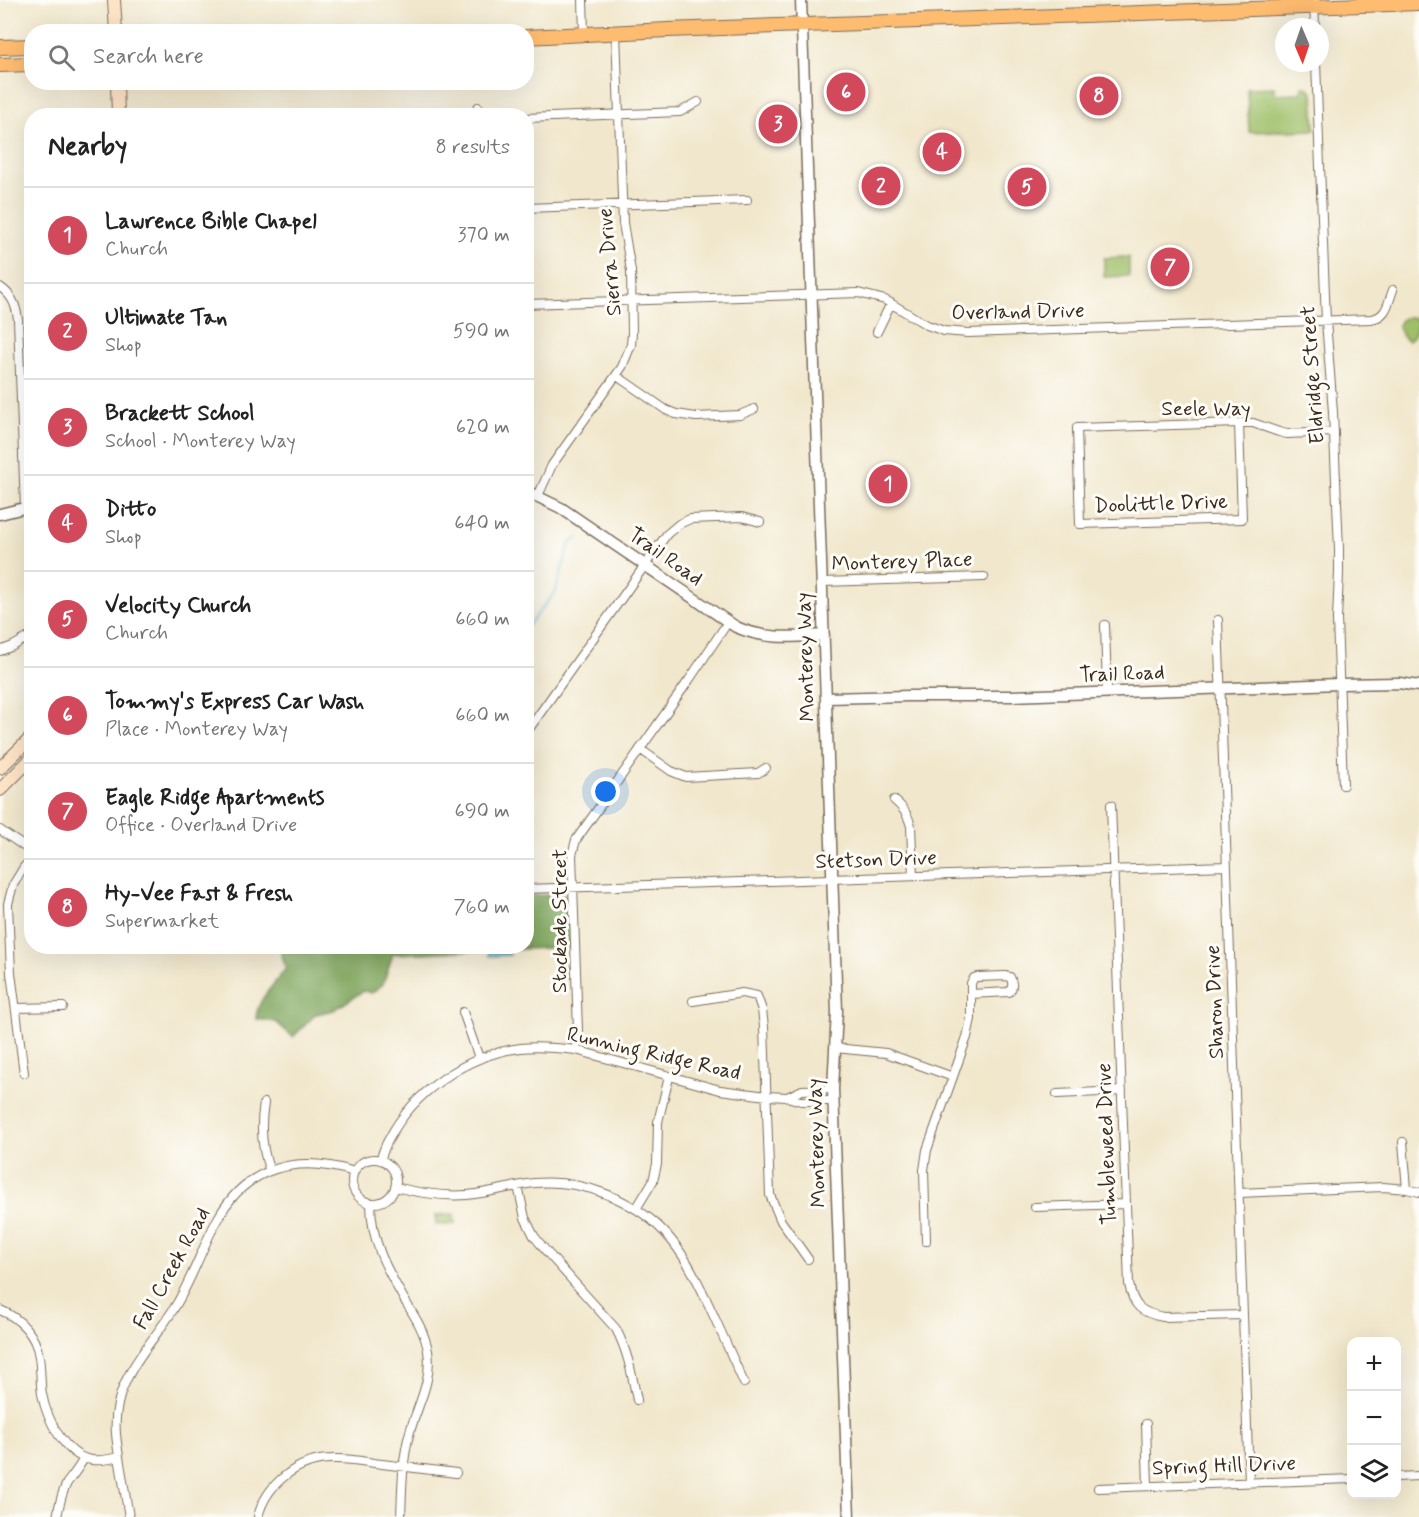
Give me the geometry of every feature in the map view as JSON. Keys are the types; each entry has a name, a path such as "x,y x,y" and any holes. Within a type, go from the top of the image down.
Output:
{"main road":[{"path":"114,0 116,24"},
{"path":"534,37 1314,4 1419,3"},
{"path":"0,47 24,46"},
{"path":"0,65 24,64"},
{"path":"117,90 118,108"},
{"path":"0,768 24,745"},
{"path":"0,790 24,766"}],"street":[{"path":"583,0 584,34"},
{"name":"Monterey Way","path":"801,0 837,1011 833,1101 849,1517"},
{"name":"Sierra Drive","path":"538,496 552,465 617,376 631,345 631,271 623,223 616,33"},
{"name":"Eldridge Street","path":"1316,72 1326,321 1334,432 1339,573 1338,684 1343,785"},
{"path":"534,118 680,112 698,102"},
{"path":"534,208 747,200"},
{"path":"0,287 14,301 18,319 24,432"},
{"name":"Overland Drive","path":"534,304 858,293 891,303 927,325 944,331 968,333 1377,318 1384,312 1393,290"},
{"path":"877,332 891,303"},
{"path":"617,376 666,410 676,414 696,417 729,416 740,415 754,409"},
{"name":"Doolittle Drive","path":"1080,524 1242,519 1239,423"},
{"name":"Seele Way","path":"1080,524 1077,428 1253,423 1287,434 1334,432"},
{"name":"Trail Road","path":"534,494 561,508 728,622 746,631 766,636 824,635"},
{"path":"0,514 24,508"},
{"path":"534,722 672,528 686,520 742,517 760,522"},
{"name":"Monterey Place","path":"822,582 984,577"},
{"name":"Sharon Drive","path":"1218,620 1249,1482"},
{"name":"Stockade Street","path":"576,1050 579,1031 572,855 576,840 728,622"},
{"path":"1105,625 1107,692"},
{"path":"0,651 24,640"},
{"name":"Trail Road","path":"826,698 1012,696 1338,684 1399,683 1419,686"},
{"path":"640,749 671,771 686,777 758,773 766,768"},
{"path":"894,800 905,811 911,826 913,876"},
{"name":"Tumbleweed Drive","path":"1111,805 1131,1295 1146,1313 1164,1317 1243,1315"},
{"path":"0,830 24,846"},
{"name":"Stetson Drive","path":"534,889 1226,866"},
{"path":"24,867 13,885 8,904 11,973 24,1073"},
{"path":"926,1240 924,1170 927,1150 967,1037 971,1019 971,994 971,983 977,976 1005,976 1010,977 1012,981 1012,989 1009,992 971,994"},
{"path":"693,1001 742,993 757,996 762,1010 764,1028 770,1195 781,1221 808,1258"},
{"path":"16,1008 63,1007"},
{"path":"463,1012 479,1058"},
{"name":"Running Ridge Road","path":"380,1160 388,1139 420,1097 453,1071 479,1058 520,1048 576,1050 720,1090 787,1097 801,1101 833,1101"},
{"path":"835,1048 886,1053 953,1077"},
{"path":"636,1209 653,1181 657,1164 658,1122 669,1077"},
{"name":"Running Ridge Road","path":"787,1097 802,1090 833,1089"},
{"path":"1057,1094 1122,1091"},
{"path":"264,1103 261,1131 270,1171"},
{"path":"1403,1142 1407,1189"},
{"path":"368,1160 380,1160 386,1163 395,1174 395,1188 386,1199 371,1203 359,1197 355,1192 352,1185 354,1172 357,1167 368,1160"},
{"name":"Fall Creek Road","path":"129,1517 115,1428 118,1402 129,1374 183,1292 217,1220 235,1196 247,1185 270,1171 289,1165 314,1163 327,1164 354,1172"},
{"path":"395,1188 428,1195 449,1196 544,1183 574,1185 624,1201 663,1230 684,1257 696,1278 744,1383"},
{"path":"518,1186 525,1218 534,1236 616,1329 630,1363 636,1400"},
{"path":"1239,1193 1383,1187 1419,1192"},
{"path":"371,1203 374,1232 382,1260 421,1328 428,1352 426,1387 409,1436 403,1467 401,1517"},
{"path":"1035,1207 1126,1204"},
{"path":"0,1310 18,1320 32,1338 39,1358 40,1384 47,1413 61,1439 76,1454 84,1458 100,1460 119,1457"},
{"path":"1146,1424 1148,1486"},
{"path":"57,1517 64,1489 84,1458"},
{"path":"258,1517 269,1492 278,1482 287,1474 309,1462 342,1459 456,1473"},
{"path":"1401,1477 1419,1476"},
{"name":"Spring Hill Drive","path":"1098,1488 1347,1479"}],"green space":[{"path":"1302,86 1308,87 1313,93 1315,130 1249,132 1247,88 1274,87 1275,94 1301,93"},
{"path":"1129,257 1129,276 1104,277 1104,258"},
{"path":"1407,317 1416,318 1417,321 1409,341 1402,335 1398,325"},
{"path":"569,894 572,947 534,948 534,896"},
{"path":"281,954 393,954 383,984 372,993 363,991 334,1010 316,1014 293,1037 276,1022 256,1019 263,998 286,968"},
{"path":"454,1214 455,1224 436,1225 436,1215"}],"water":[{"path":"489,954 510,955 489,956"}],"waterway":[{"path":"534,618 555,593 570,543 579,538"}],"place":[{"name":"Tommy's Express Car Wash","path":"846,92"},
{"name":"Hy-Vee Fast & Fresh","path":"1099,96"},
{"name":"Brackett School","path":"778,124"},
{"name":"Ditto","path":"942,152"},
{"name":"Ultimate Tan","path":"881,186"},
{"name":"Velocity Church","path":"1027,187"},
{"name":"Eagle Ridge Apartments","path":"1170,267"},
{"name":"Lawrence Bible Chapel","path":"888,484"}]}
